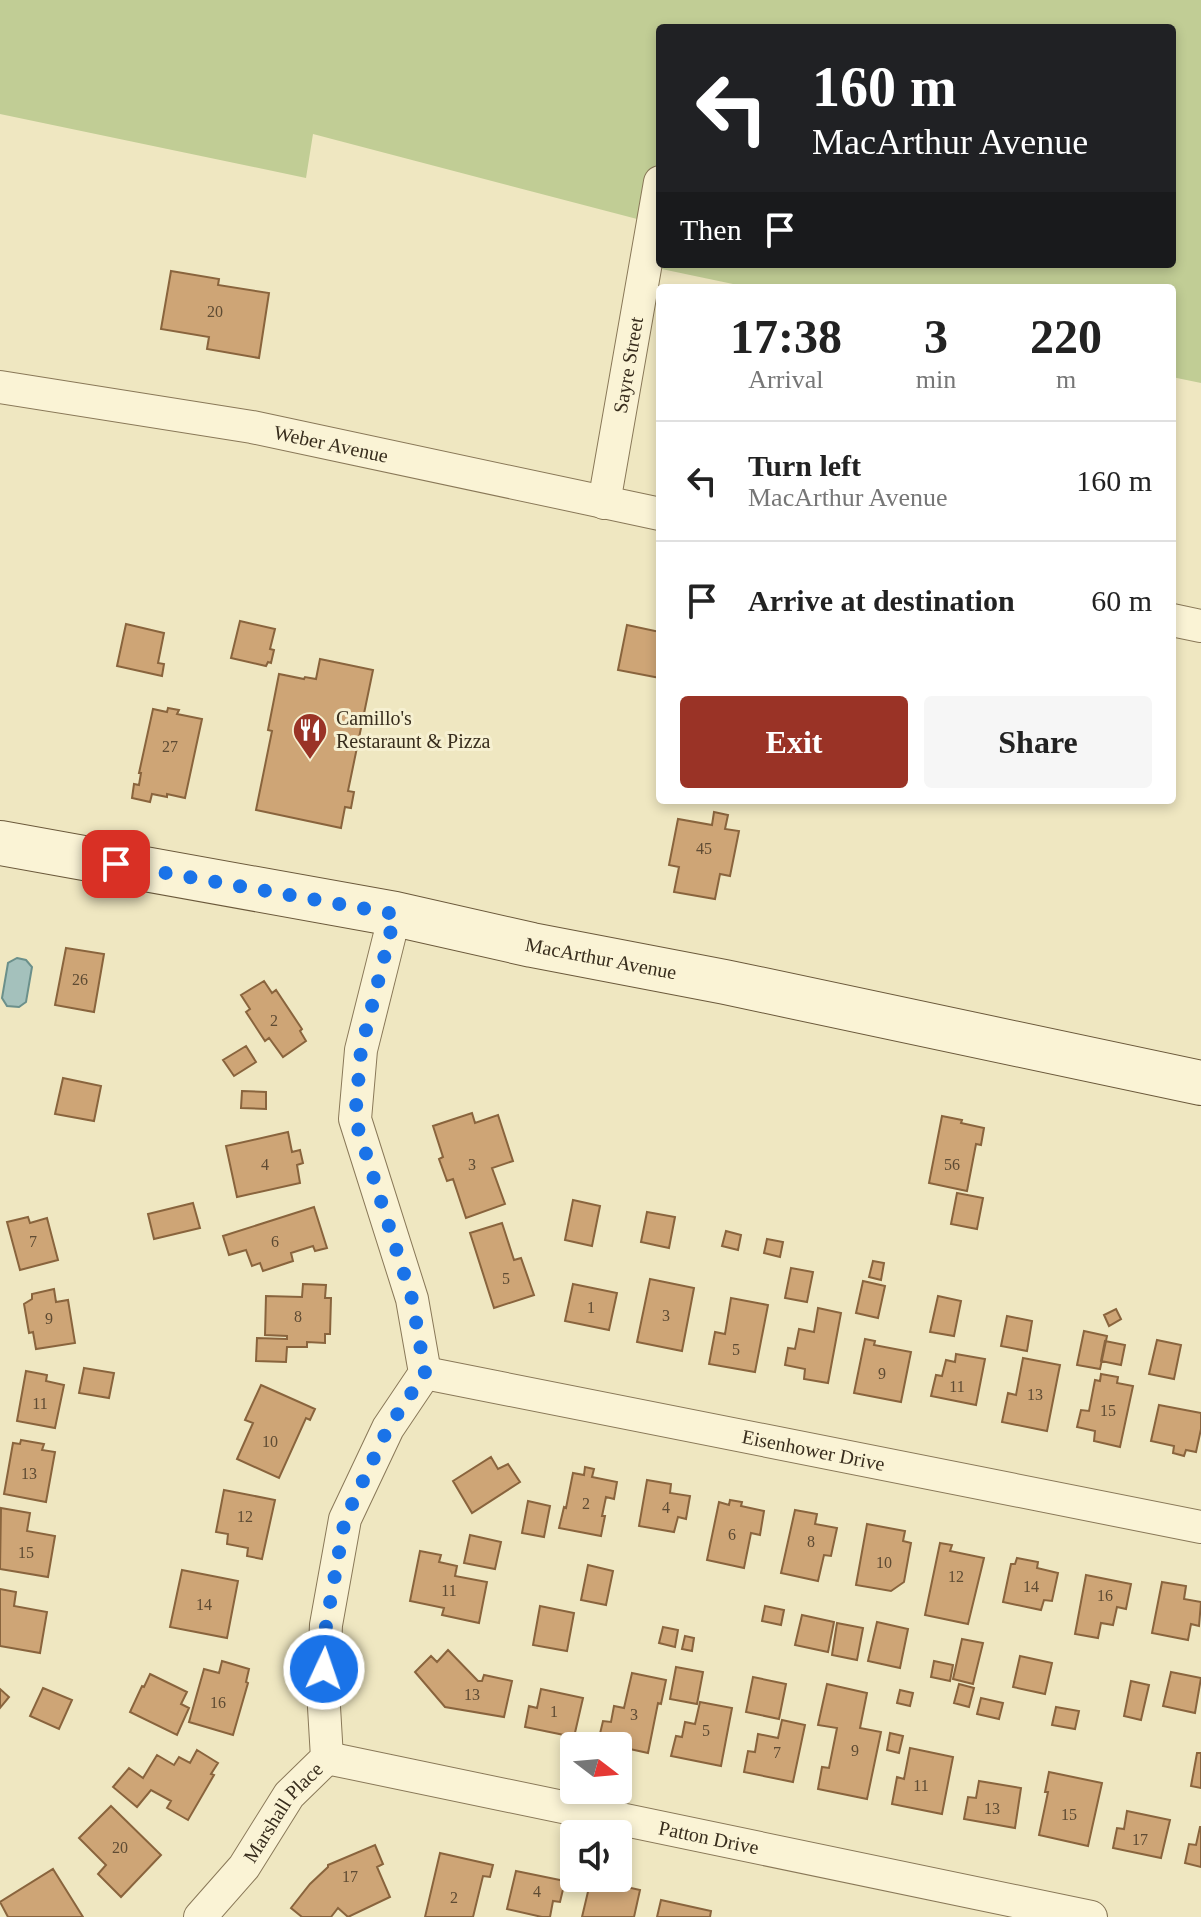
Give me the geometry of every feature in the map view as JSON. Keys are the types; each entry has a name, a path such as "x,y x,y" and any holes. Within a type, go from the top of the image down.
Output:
{"street":[{"name":"Sayre Street","path":"604,503 656,205"},
{"name":"Weber Avenue","path":"0,387 252,427 656,513"},
{"path":"1176,621 1201,626"},
{"name":"MacArthur Avenue","path":"0,843 395,914 1201,1083"},
{"path":"395,914 361,1050 355,1119 412,1299 425,1373"},
{"name":"Eisenhower Drive","path":"425,1373 1201,1527"},
{"name":"Marshall Place","path":"200,1917 244,1867 289,1795 327,1758 323,1690 326,1625 345,1519 388,1428 425,1373"},
{"name":"Patton Drive","path":"327,1758 1091,1917"}],"green space":[{"path":"0,0 1201,0 1201,383 1176,378 1176,284 733,284 657,268 1176,268 1176,24 656,24 656,224 313,134 306,178 0,114"}],"water":[{"path":"17,958 26,960 32,967 26,1002 19,1007 7,1006 2,998 8,963"}],"building":[{"path":"171,271 219,279 218,285 269,293 259,358 207,349 209,337 161,329"},
{"path":"240,621 275,629 270,649 274,650 271,663 268,662 266,666 231,658"},
{"path":"126,624 164,633 158,663 164,664 162,676 117,666"},
{"path":"627,625 656,631 656,677 618,670"},
{"name":"Camillo's Restaraunt & Pizza","path":"320,659 373,670 348,791 354,792 351,808 345,807 341,828 256,810 272,731 268,730 279,674 316,679"},
{"path":"168,708 179,710 177,714 202,719 185,798 152,794 150,802 132,798 134,784 139,785 153,709 167,712"},
{"path":"714,812 728,815 725,829 739,831 730,876 720,874 715,899 674,892 679,867 669,865 678,819 712,825"},
{"path":"66,948 104,954 94,1012 55,1005"},
{"path":"264,981 272,993 276,990 302,1029 300,1031 306,1041 283,1057 269,1038 265,1041 246,1012 250,1009 241,995"},
{"path":"246,1046 256,1062 234,1076 223,1060"},
{"path":"63,1078 101,1086 94,1121 55,1114"},
{"path":"242,1091 266,1092 266,1109 241,1108"},
{"path":"472,1113 475,1123 498,1115 513,1161 492,1168 505,1204 466,1218 453,1179 447,1181 439,1159 443,1157 433,1126"},
{"path":"942,1116 984,1128 981,1145 976,1144 967,1191 929,1183"},
{"path":"288,1132 292,1152 300,1150 303,1163 297,1165 300,1183 237,1197 226,1146"},
{"path":"957,1193 983,1198 977,1229 951,1224"},
{"path":"573,1200 600,1206 592,1246 565,1240"},
{"path":"193,1203 200,1228 154,1239 148,1214"},
{"path":"314,1207 327,1248 315,1251 313,1246 291,1253 293,1261 263,1271 260,1263 252,1266 246,1250 229,1255 223,1236"},
{"path":"647,1212 675,1217 669,1248 641,1242"},
{"path":"28,1217 30,1223 47,1218 58,1260 20,1270 7,1222"},
{"path":"502,1223 514,1260 521,1258 534,1295 494,1308 470,1233"},
{"path":"726,1231 741,1235 738,1250 722,1246"},
{"path":"767,1239 783,1242 780,1257 764,1253"},
{"path":"873,1261 884,1263 881,1280 869,1277"},
{"path":"791,1268 813,1272 807,1302 785,1298"},
{"path":"650,1279 694,1288 682,1351 637,1342"},
{"path":"863,1281 885,1286 878,1318 856,1313"},
{"path":"303,1284 326,1285 325,1298 331,1298 330,1334 325,1334 325,1343 307,1342 307,1347 287,1347 286,1362 256,1361 257,1338 287,1339 287,1336 265,1335 266,1296 302,1297"},
{"path":"573,1284 617,1293 609,1330 565,1321"},
{"path":"54,1289 56,1302 68,1300 75,1343 36,1349 33,1332 29,1333 24,1304 32,1299 32,1294"},
{"path":"938,1296 961,1301 954,1336 930,1332"},
{"path":"731,1298 768,1305 755,1372 709,1364 715,1332 725,1334"},
{"path":"818,1308 841,1313 828,1383 804,1379 805,1369 785,1365 788,1348 795,1349 799,1329 814,1332"},
{"path":"1116,1309 1121,1319 1109,1326 1104,1315"},
{"path":"1007,1316 1032,1321 1027,1351 1001,1346"},
{"path":"1084,1331 1107,1336 1100,1369 1077,1365"},
{"path":"865,1339 875,1341 874,1345 911,1352 901,1402 854,1393"},
{"path":"1157,1340 1181,1345 1174,1379 1149,1374"},
{"path":"1105,1341 1125,1345 1121,1365 1101,1361"},
{"path":"956,1354 985,1359 976,1405 931,1396 936,1375 942,1376 946,1360 955,1362"},
{"path":"1023,1358 1060,1365 1047,1431 1002,1422 1008,1393 1016,1395"},
{"path":"84,1368 114,1373 109,1398 79,1393"},
{"path":"26,1371 47,1375 46,1381 64,1385 55,1428 17,1421"},
{"path":"1101,1374 1118,1377 1117,1383 1133,1386 1120,1447 1094,1441 1095,1431 1077,1427 1081,1410 1089,1411 1095,1380 1100,1381"},
{"path":"261,1385 315,1409 310,1420 306,1418 279,1478 237,1459 253,1423 245,1420"},
{"path":"1159,1405 1201,1413 1196,1452 1186,1450 1184,1456 1173,1453 1174,1446 1151,1441"},
{"path":"21,1440 44,1444 42,1450 55,1452 46,1502 4,1494 13,1443 20,1444"},
{"path":"491,1457 498,1469 508,1464 520,1482 472,1513 453,1481"},
{"path":"585,1467 594,1469 592,1477 617,1482 614,1499 606,1497 601,1536 559,1528 573,1473 584,1475"},
{"path":"647,1480 671,1484 670,1493 690,1496 686,1519 678,1517 674,1532 639,1526"},
{"path":"224,1490 275,1500 262,1559 247,1556 248,1548 227,1544 228,1534 216,1532"},
{"path":"730,1500 764,1511 760,1535 751,1533 744,1568 707,1560 719,1502 729,1505"},
{"path":"528,1501 550,1506 544,1537 522,1533"},
{"path":"1,1508 30,1513 27,1531 55,1536 48,1577 0,1569"},
{"path":"795,1510 817,1514 815,1524 837,1528 831,1556 824,1555 818,1581 781,1573"},
{"path":"867,1524 905,1531 903,1541 911,1543 904,1582 891,1591 856,1585"},
{"path":"470,1535 501,1542 495,1569 464,1563"},
{"path":"940,1543 952,1545 950,1551 984,1558 968,1624 925,1615"},
{"path":"420,1551 441,1555 439,1562 457,1566 455,1576 487,1582 479,1623 442,1615 444,1608 410,1601"},
{"path":"1017,1558 1038,1562 1037,1568 1058,1573 1052,1601 1044,1600 1041,1610 1003,1602 1011,1564 1015,1564"},
{"path":"588,1565 613,1571 606,1605 581,1600"},
{"path":"182,1570 238,1581 227,1638 170,1627"},
{"path":"1086,1575 1131,1584 1126,1609 1117,1607 1113,1625 1101,1623 1098,1638 1075,1634"},
{"path":"1162,1582 1186,1586 1184,1599 1201,1602 1199,1626 1191,1624 1188,1640 1152,1633"},
{"path":"0,1589 16,1592 14,1606 47,1612 40,1653 0,1646"},
{"path":"540,1606 574,1613 567,1651 533,1645"},
{"path":"765,1606 784,1610 781,1625 762,1621"},
{"path":"802,1615 834,1622 828,1652 795,1645"},
{"path":"877,1622 908,1629 900,1668 868,1661"},
{"path":"837,1623 863,1628 857,1660 832,1655"},
{"path":"663,1627 678,1630 675,1647 659,1643"},
{"path":"685,1636 694,1638 692,1651 682,1649"},
{"path":"962,1639 983,1643 973,1684 953,1679"},
{"path":"448,1650 478,1681 482,1681 484,1675 512,1681 504,1717 445,1707 415,1672 431,1656 437,1662"},
{"path":"1020,1656 1052,1663 1045,1694 1013,1687"},
{"path":"222,1661 249,1669 233,1735 189,1722 204,1669 219,1673"},
{"path":"934,1661 953,1665 950,1681 931,1677"},
{"path":"676,1667 703,1672 697,1704 670,1699"},
{"path":"1171,1672 1201,1678 1195,1713 1163,1706"},
{"path":"632,1673 666,1680 648,1753 632,1749 632,1732 600,1732 603,1721 611,1722 614,1706 624,1708"},
{"path":"150,1674 187,1692 181,1704 189,1708 177,1735 130,1712"},
{"path":"753,1677 786,1684 779,1719 746,1712"},
{"path":"1131,1681 1149,1685 1141,1720 1124,1716"},
{"path":"827,1684 867,1693 860,1728 881,1732 867,1799 818,1789 822,1767 829,1768 837,1728 818,1725"},
{"path":"959,1684 974,1688 969,1707 954,1703"},
{"path":"43,1688 72,1700 59,1729 30,1716"},
{"path":"0,1689 9,1697 0,1708"},
{"path":"541,1689 583,1698 575,1732 560,1734 525,1727 529,1706 537,1708"},
{"path":"900,1690 913,1693 910,1706 897,1703"},
{"path":"981,1698 1003,1703 999,1719 977,1714"},
{"path":"700,1702 732,1708 721,1766 671,1756 676,1736 682,1737 685,1722 695,1724"},
{"path":"1056,1707 1079,1711 1075,1729 1052,1725"},
{"path":"782,1720 805,1725 793,1782 744,1772 748,1751 755,1752 758,1734 778,1738"},
{"path":"890,1733 903,1736 899,1753 887,1750"},
{"path":"910,1748 953,1757 942,1814 892,1804 897,1777 904,1779"},
{"path":"197,1750 218,1763 188,1820 167,1808 171,1801 151,1790 137,1807 113,1787 129,1768 143,1778 157,1755 174,1765 179,1757 190,1763"},
{"path":"1197,1753 1201,1753 1201,1788 1191,1786"},
{"path":"1049,1772 1102,1783 1088,1846 1039,1835"},
{"path":"979,1781 1021,1788 1015,1828 964,1819 968,1797 976,1798"},
{"path":"111,1806 161,1855 121,1897 98,1874 106,1865 79,1838"},
{"path":"1127,1811 1170,1820 1161,1858 1113,1848 1117,1828 1124,1829"},
{"path":"1200,1827 1201,1867 1185,1863 1189,1844 1196,1845"},
{"path":"375,1845 383,1864 377,1867 390,1897 348,1917 338,1908 331,1917 302,1917 291,1908 328,1865"},
{"path":"440,1853 493,1865 490,1877 483,1876 473,1917 425,1917"},
{"path":"53,1869 83,1917 8,1917 0,1902"},
{"path":"516,1871 560,1880 560,1902 553,1901 550,1917 507,1909"},
{"path":"640,1890 634,1917 582,1917 588,1892"},
{"path":"661,1900 711,1911 710,1917 657,1917"}],"place":[{"name":"Camillo's Restaraunt & Pizza","path":"310,761"}],"route":[{"path":"116,864 395,914 361,1050 355,1119 412,1299 425,1373 388,1428 345,1519 326,1625 324,1669"}]}
